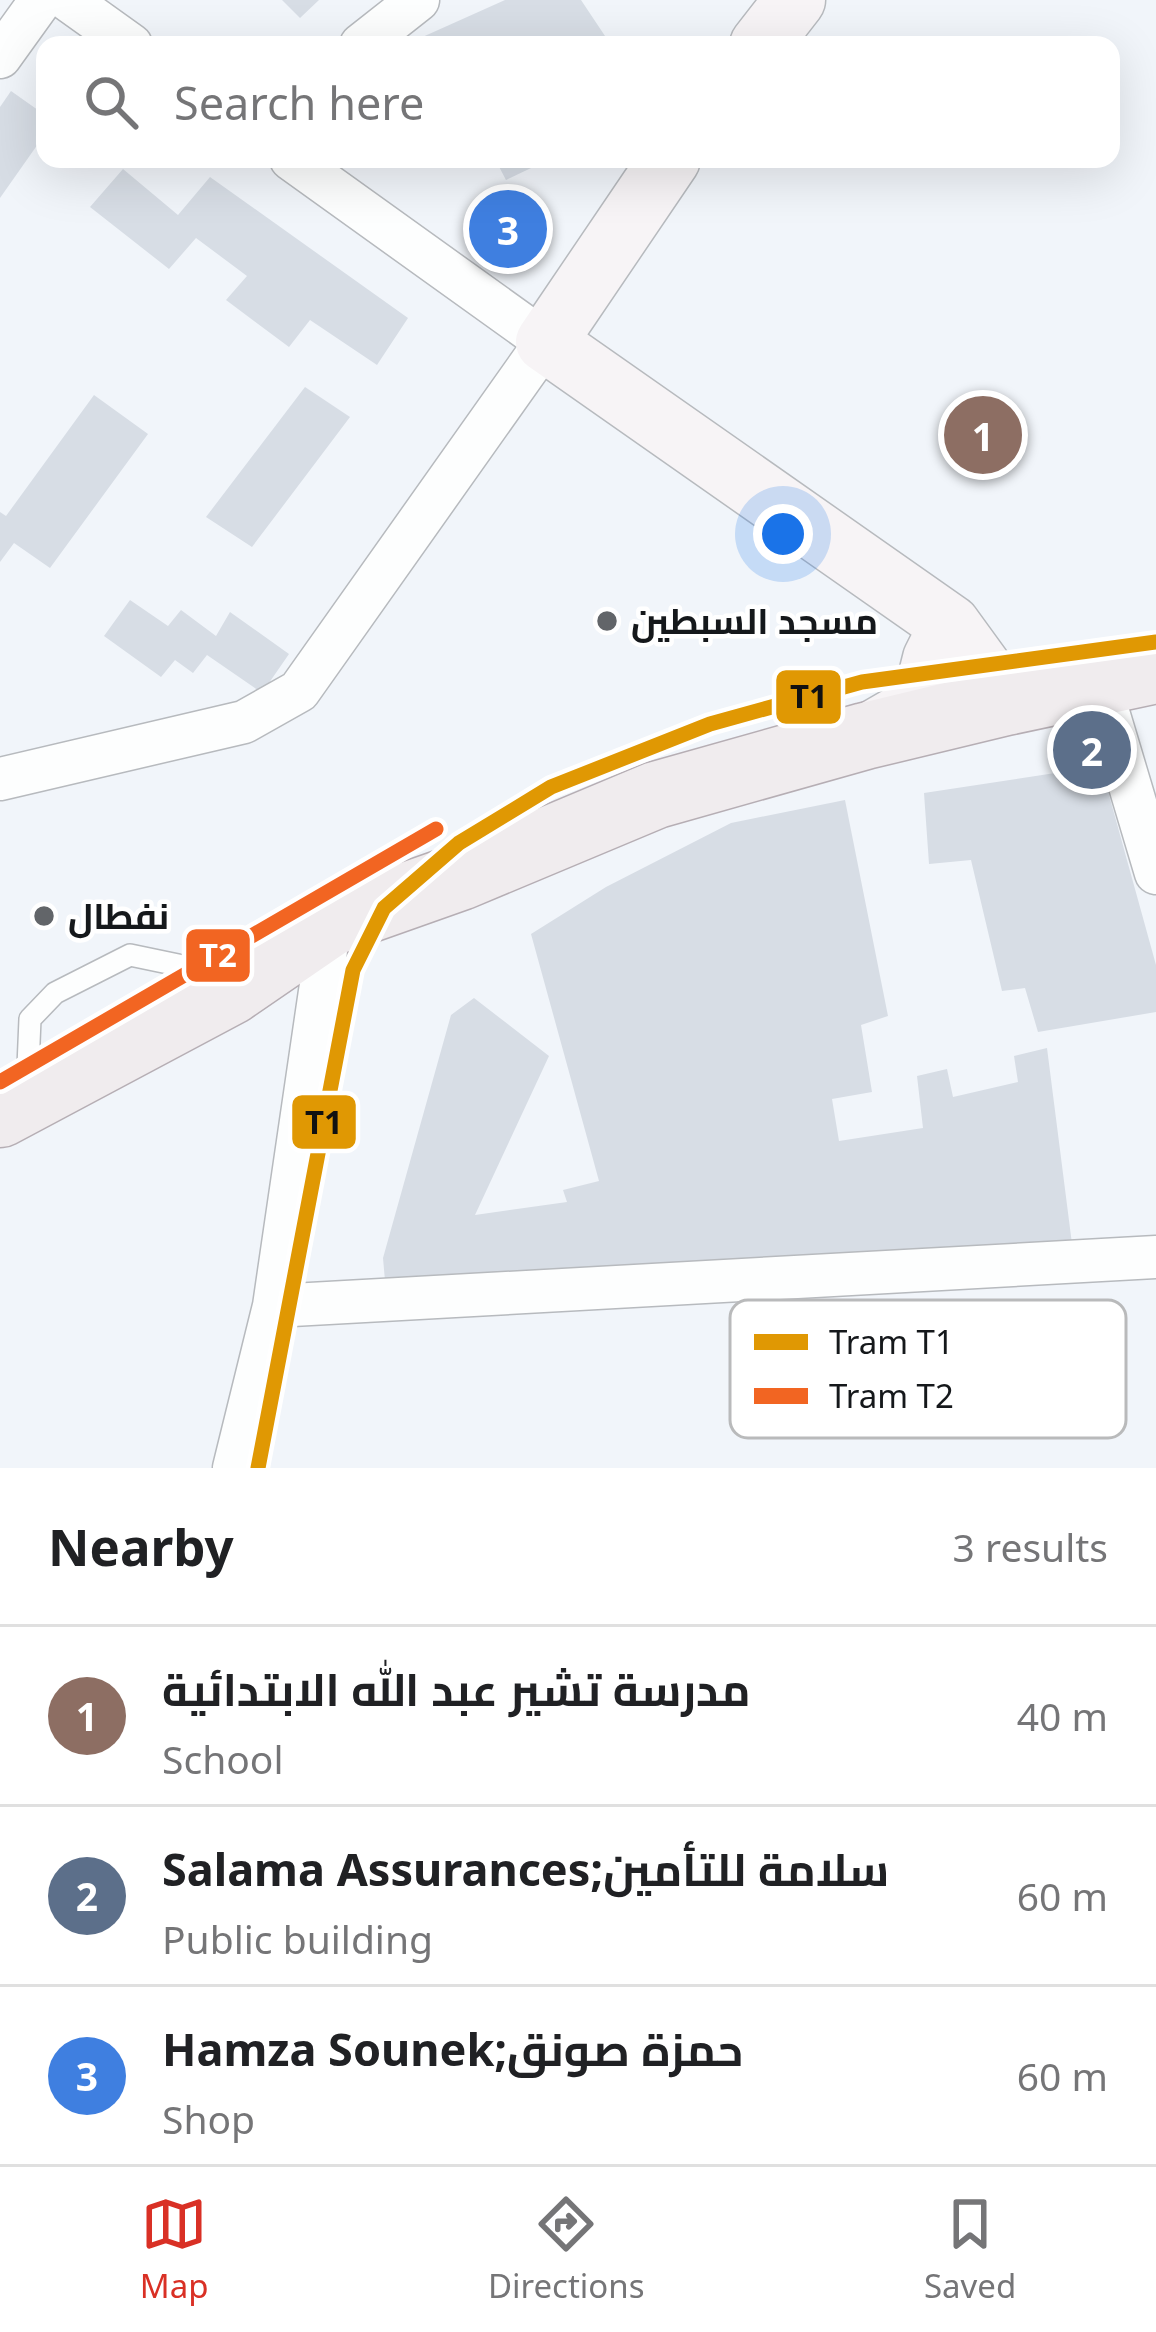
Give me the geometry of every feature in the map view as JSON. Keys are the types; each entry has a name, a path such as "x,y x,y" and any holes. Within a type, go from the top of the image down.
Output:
{"main road":[{"path":"14,1107 231,992 331,923 460,877 656,795 865,736 1127,676"}],"street":[{"path":"372,36 418,0"},
{"path":"767,36 795,0"},
{"path":"0,57 66,1 118,36"},
{"path":"304,168 950,625 1006,702"},
{"path":"0,779 244,722 298,691 664,168"},
{"path":"865,736 922,703 934,658 950,625"},
{"path":"1127,676 1156,873"},
{"path":"234,1468 274,1306 331,923"},
{"path":"274,1306 1156,1257"}],"building":[{"path":"282,0 319,0 300,18"},
{"path":"505,0 581,0 605,36 425,36"},
{"path":"11,91 36,109 36,147 0,198 0,107"},
{"path":"500,168 531,168 506,180"},
{"path":"123,169 178,215 210,177 408,318 377,365 310,320 289,347 226,300 247,276 196,238 169,269 90,207"},
{"path":"499,197 521,213 506,235 483,218"},
{"path":"305,387 350,417 252,547 206,517"},
{"path":"94,395 148,434 50,568 14,543 0,562 0,512 6,516"},
{"path":"130,600 168,626 181,610 216,636 230,612 289,654 262,693 207,655 193,673 175,660 161,677 104,636"},
{"path":"1101,766 1156,965 1156,1012 1038,1032 1025,988 1002,991 971,860 929,864 924,793"},
{"path":"845,800 888,1016 861,1025 872,1092 832,1099 839,1141 923,1128 917,1076 947,1069 953,1097 1018,1082 1014,1056 1047,1048 1072,1244 386,1292 383,1258 451,1015 474,998 549,1056 475,1215 567,1202 563,1190 599,1181 531,934 606,887 731,823"}],"tram line":[{"name":"T1","path":"258,1468 353,970 384,908 459,843 551,787 710,724 862,682 1156,642"},
{"name":"T2","path":"0,1082 436,829"}],"place":[{"name":"Hamza Sounek;حمزة صونق","path":"508,229"},
{"name":"مدرسة تشير عبد الله الابتدائية","path":"983,435"},
{"name":"مسجد السبطين","path":"607,621"},
{"name":"Salama Assurances;سلامة للتأمين","path":"1092,750"},
{"name":"نفطال","path":"44,916"}]}
